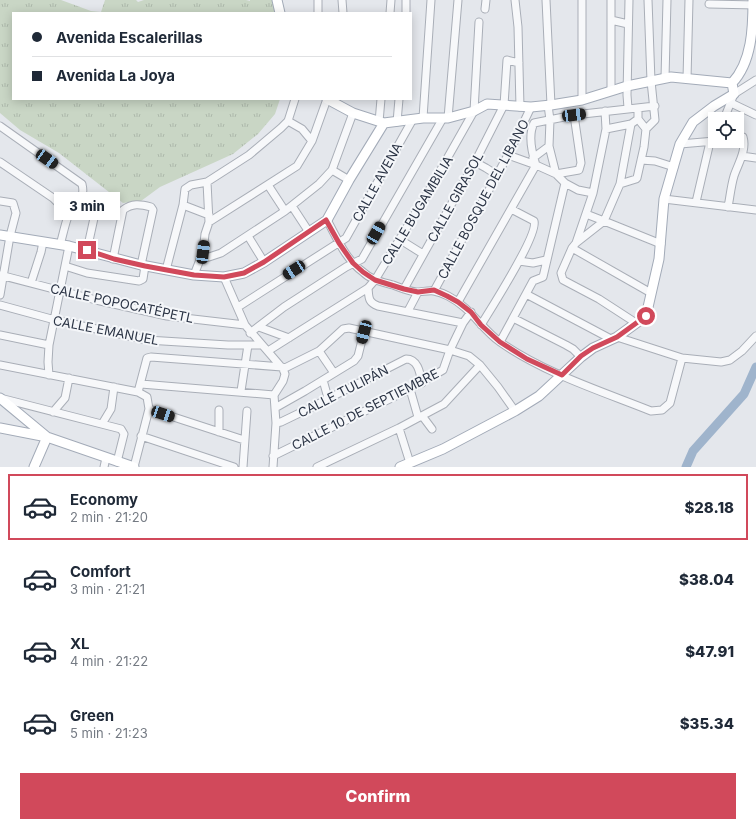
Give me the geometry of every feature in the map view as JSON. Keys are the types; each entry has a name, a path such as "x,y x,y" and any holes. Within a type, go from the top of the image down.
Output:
{"main road":[{"path":"277,0 280,12"},
{"path":"400,467 443,449 515,411 539,396 581,356 593,348 614,338 646,316 659,259 664,199 680,144 693,122 714,106 733,99 732,83 744,65 750,44 754,3"},
{"path":"332,100 353,113 382,122 397,122 423,118 445,118 474,111 487,104 531,107 582,100 611,90 664,78 732,83"},
{"path":"0,235 87,250 114,259 143,266 194,275 224,277 244,273 264,262 326,220 382,122"},
{"path":"0,398 47,437"},
{"path":"0,428 47,437 105,463 117,462 134,467"},
{"path":"34,467 47,437"}],"street":[{"path":"318,0 318,12"},
{"path":"342,0 343,12"},
{"path":"390,12 391,0"},
{"path":"406,0 406,12"},
{"path":"423,118 431,0"},
{"path":"250,333 284,307 353,263 362,259 445,118 458,0"},
{"path":"485,8 486,0"},
{"path":"515,0 518,27 520,107"},
{"path":"546,0 550,105 549,146 556,174"},
{"path":"582,0 582,100"},
{"path":"611,0 611,90"},
{"path":"628,108 627,86 629,0"},
{"path":"620,184 636,179 644,147 646,129 655,120 655,106 651,81 648,0"},
{"path":"664,78 667,0"},
{"path":"687,79 689,0"},
{"path":"709,4 754,3"},
{"path":"611,20 628,24"},
{"path":"474,111 479,22"},
{"path":"504,105 507,60 519,63"},
{"path":"727,112 733,99 756,80"},
{"path":"733,99 756,115"},
{"path":"166,270 186,189 191,185 207,182 249,155 288,121 295,100"},
{"path":"209,218 268,185 297,166 312,142 332,100"},
{"path":"381,100 382,122"},
{"path":"397,122 399,100"},
{"name":"CALLE GIRASOL","path":"404,289 475,162 504,105"},
{"path":"536,166 533,158 530,130 534,123 574,115 655,106"},
{"name":"CALLE BOSQUE DEL LIBANO","path":"434,290 508,156 531,107"},
{"path":"638,108 638,119 646,129"},
{"name":"CALLE BUGAMBILIA","path":"268,351 368,288 375,280 474,111"},
{"path":"605,111 606,129 593,193 574,246 561,273 563,280 598,299 636,323"},
{"path":"201,258 221,253 285,211 319,184 332,170 353,113"},
{"path":"556,174 579,170 581,163 574,115"},
{"name":"CALLE AVENA","path":"339,243 346,238 413,119"},
{"path":"606,129 631,124 638,119"},
{"path":"288,121 302,129 312,142"},
{"path":"574,246 604,221 620,184 631,124"},
{"path":"0,126 82,184 84,191 78,204 69,214 64,246 65,266 50,345 48,362 49,375"},
{"path":"680,144 708,141"},
{"path":"533,158 549,146"},
{"path":"696,202 710,148"},
{"path":"728,207 734,177 742,156 743,148"},
{"path":"508,156 556,174 565,183 578,190 593,193"},
{"path":"742,156 756,158"},
{"path":"641,160 655,160 674,167"},
{"path":"0,162 53,198 69,214"},
{"path":"475,162 497,175"},
{"path":"458,302 536,166"},
{"path":"332,170 349,180"},
{"path":"194,275 201,258 209,218 207,182"},
{"path":"500,342 533,281 542,277 565,183"},
{"path":"268,185 285,211"},
{"path":"664,199 756,210"},
{"path":"0,201 13,203 16,214 2,276 0,295"},
{"path":"78,204 94,205 96,209 87,250"},
{"path":"65,266 88,273 139,281 143,279 143,266 153,210 151,207 137,204 128,206 123,210 114,259"},
{"path":"183,205 209,218"},
{"path":"292,206 309,232"},
{"path":"481,325 519,261 535,225 534,221 511,209"},
{"path":"586,214 661,244"},
{"path":"326,220 339,243 353,263 375,280 418,292 434,290 447,296 471,312 481,325 500,342 527,359 562,375 652,411 662,410 670,404 682,358"},
{"path":"248,236 264,262"},
{"path":"399,239 423,254"},
{"path":"31,283 43,242"},
{"path":"238,307 339,243"},
{"path":"574,246 598,263 651,294"},
{"path":"519,261 533,263 546,260"},
{"name":"CALLE POPOCATÉPETL","path":"2,276 167,316 245,325"},
{"path":"224,277 250,333 283,368 285,374 274,394 276,423 273,467"},
{"path":"368,288 369,300 378,306 463,323"},
{"path":"408,311 418,292"},
{"path":"526,294 614,338 682,358 721,362 730,360 742,351 756,336"},
{"name":"CALLE EMANUEL","path":"0,305 55,320 147,340 262,345"},
{"name":"CALLE 10 DE SEPTIEMBRE","path":"273,456 410,389 443,370 450,350 463,323 471,312"},
{"path":"513,318 574,349 581,356"},
{"path":"259,327 288,338"},
{"path":"138,392 147,358 151,357 283,368 319,351 343,329 349,328 450,350 470,356 480,365 498,387 515,411"},
{"path":"275,408 354,361 358,356 364,332"},
{"path":"0,335 50,345"},
{"path":"241,392 248,345"},
{"path":"319,351 334,373"},
{"name":"CALLE TULIPÁN","path":"276,423 293,417 406,359 411,359 414,361 420,372 422,382"},
{"path":"0,365 138,392 147,397 149,409 134,467"},
{"path":"317,467 399,428 444,404 480,365"},
{"path":"53,412 65,398 69,378"},
{"path":"323,380 328,398"},
{"path":"141,384 274,394"},
{"path":"102,424 111,409 114,387"},
{"path":"410,389 418,417"},
{"path":"0,398 121,429 124,434 117,462"},
{"path":"149,409 244,440"},
{"path":"219,410 219,432"},
{"path":"243,467 247,411"},
{"path":"418,417 423,417 432,428"},
{"path":"399,428 410,463"},
{"path":"141,436 234,467"}],"green space":[{"path":"0,0 61,0 91,11 101,12 12,12 12,100 280,100 275,114 258,134 233,154 160,187 141,201 123,203 59,153 20,130 0,113"},
{"path":"105,0 136,0 138,2 144,0 275,0 277,12 101,12"}],"waterway":[{"path":"686,467 693,451 744,394 756,367"}],"route":[{"path":"87,250 114,259 145,266 194,275 224,277 244,273 264,262 326,220 339,243 353,263 375,280 418,292 434,290 447,296 471,312 481,325 500,342 527,359 562,375 581,356 593,348 617,337 646,316"}]}
